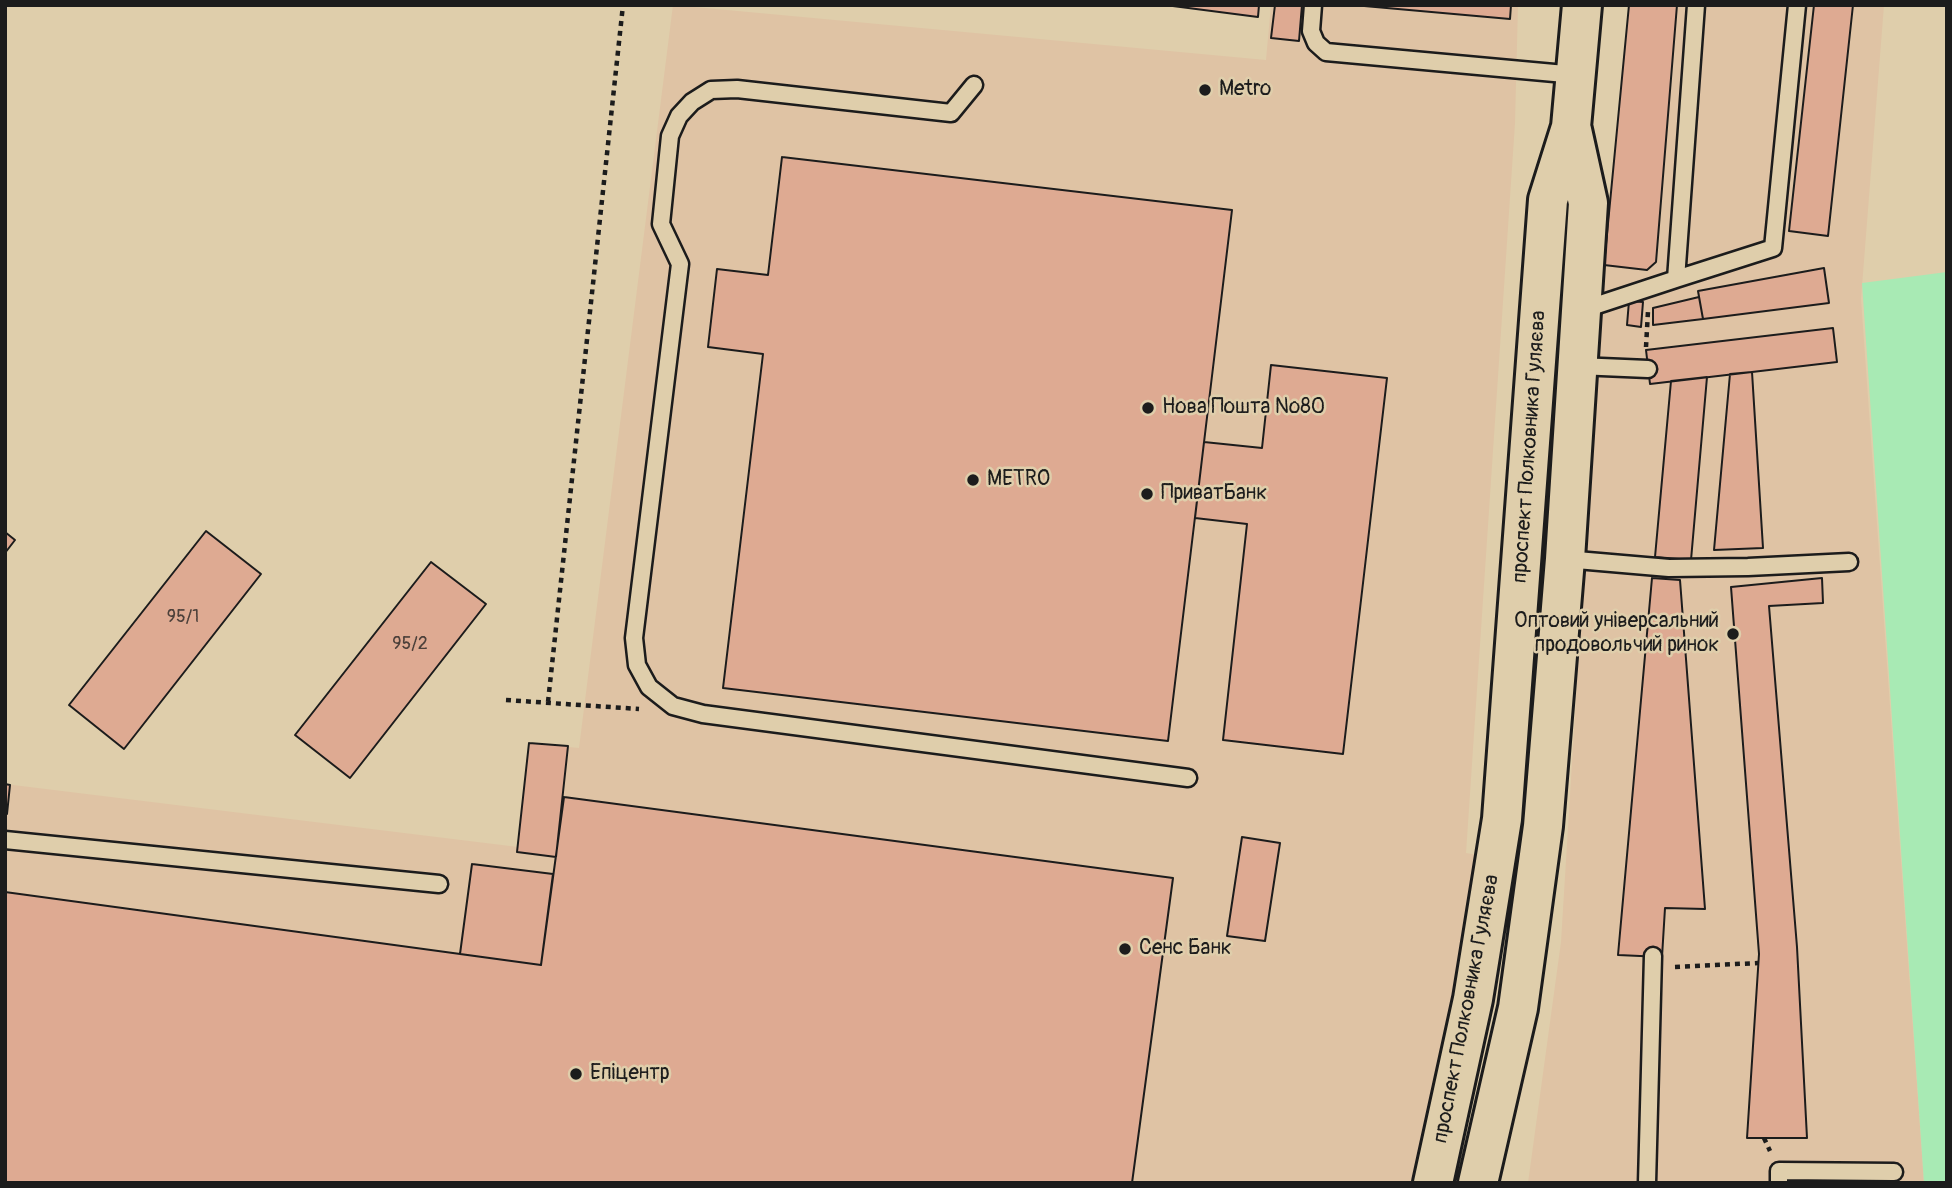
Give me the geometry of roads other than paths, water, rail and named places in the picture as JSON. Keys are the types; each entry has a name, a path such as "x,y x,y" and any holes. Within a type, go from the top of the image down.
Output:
{"main road":[{"name":"проспект Полковника Гуляєва","path":"1433,1183 1473,999 1502,819 1548,200 1572,127 1582,5"},
{"name":"проспект Полковника Гуляєва","path":"1478,1183 1518,1008 1544,826 1565,559 1588,202 1572,127"}],"lane":[{"path":"1313,5 1311,31 1316,43 1326,52 1576,75"},
{"path":"1676,279 1696,5"},
{"path":"1582,310 1773,248 1797,5"},
{"path":"974,85 951,113 737,89 711,90 692,102 679,116 670,136 661,224 680,264 634,638 637,666 649,687 673,706 703,714 1188,778"},
{"path":"1578,366 1646,369"},
{"path":"1565,559 1669,574 1849,562"},
{"path":"5,840 439,884"},
{"path":"1647,1183 1652,962"},
{"path":"1779,1183 1779,1171 1894,1172"}],"place":[{"name":"Metro","path":"1205,90"},
{"name":"Нова Пошта №80","path":"1148,408"},
{"name":"METRO","path":"973,480"},
{"name":"ПриватБанк","path":"1147,494"},
{"name":"Оптовий універсальний продовольчий ринок","path":"1733,634"},
{"name":"Сенс Банк","path":"1125,949"},
{"name":"Епіцентр","path":"576,1074"}]}
